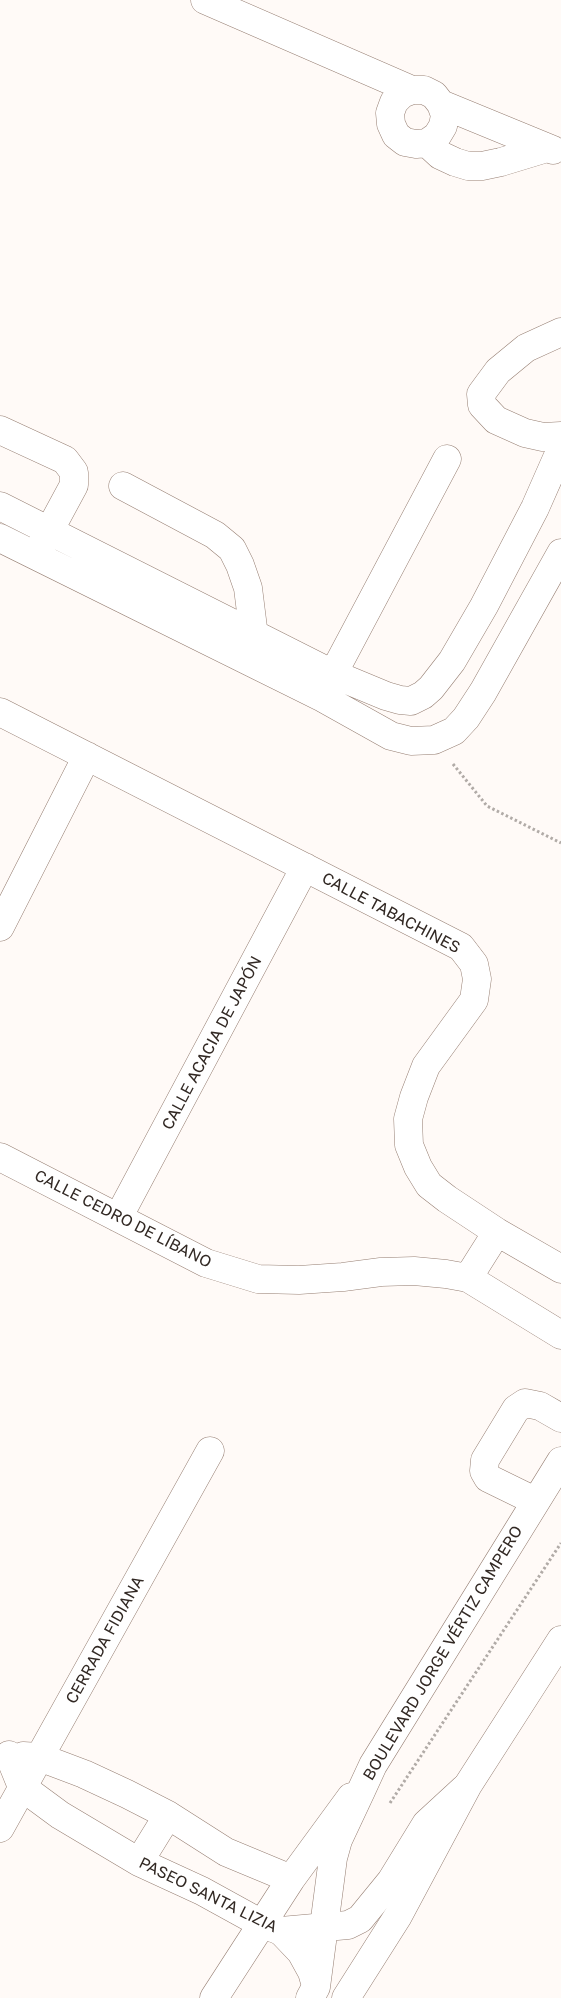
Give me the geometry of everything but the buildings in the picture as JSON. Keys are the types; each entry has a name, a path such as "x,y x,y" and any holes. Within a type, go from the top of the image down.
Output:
{"street":[{"path":"205,0 412,90"},
{"path":"442,104 445,115 443,126 437,136 427,142 416,144 405,142 396,134 390,124 390,113 394,102 402,94 412,90 424,90 434,95 442,104 554,151"},
{"path":"427,142 440,155 468,166 482,166 554,151"},
{"path":"561,332 526,348 498,371 482,394 482,405 496,420 525,433 543,437 561,436"},
{"path":"0,430 65,460 74,472 74,485 36,555"},
{"path":"0,538 248,662 328,686 411,701 423,695 440,678 484,606 535,508 561,449"},
{"path":"328,686 447,459"},
{"path":"124,486 215,535 232,549 248,588 254,636 248,662"},
{"path":"0,506 254,636 328,686 391,736 411,742 434,740 454,731 466,718 483,692 561,553"},
{"path":"484,606 521,624"},
{"path":"411,701 434,740"},
{"name":"CALLE TABACHINES","path":"0,712 461,947 474,964 477,979 474,1000 426,1066 414,1096 408,1119 409,1144 418,1168 430,1185 447,1200 561,1269"},
{"path":"0,927 87,756"},
{"name":"CALLE ACACIA DE JAPÓN","path":"118,1218 305,868"},
{"name":"CALLE CEDRO DE LÍBANO","path":"0,1157 206,1263 258,1279 299,1280 381,1272 414,1271 468,1278 561,1335"},
{"path":"468,1278 497,1232"},
{"path":"535,1501 488,1478 484,1471 485,1460 516,1409 525,1403 540,1406 561,1418"},
{"name":"CERRADA FIDIANA","path":"0,1828 210,1451"},
{"name":"BOULEVARD JORGE VÉRTIZ CAMPERO","path":"313,1992 333,1858 338,1840 373,1765 561,1461"},
{"path":"346,1998 398,1916 468,1785 561,1640"},
{"path":"4,1753 40,1758 84,1774 168,1815 226,1852 291,1880"},
{"path":"4,1753 22,1787"},
{"path":"214,1998 271,1928 291,1880 373,1765"},
{"name":"PASEO SANTA LIZIA","path":"22,1787 60,1815 139,1862 202,1891 271,1928 324,1928 348,1925 360,1919 391,1881 426,1824 468,1785"},
{"path":"139,1862 168,1815"},
{"path":"271,1928 301,1952 312,1972 313,1992"}],"path":[{"path":"434,740 487,806 561,842"},
{"path":"389,1805 561,1542"}]}
